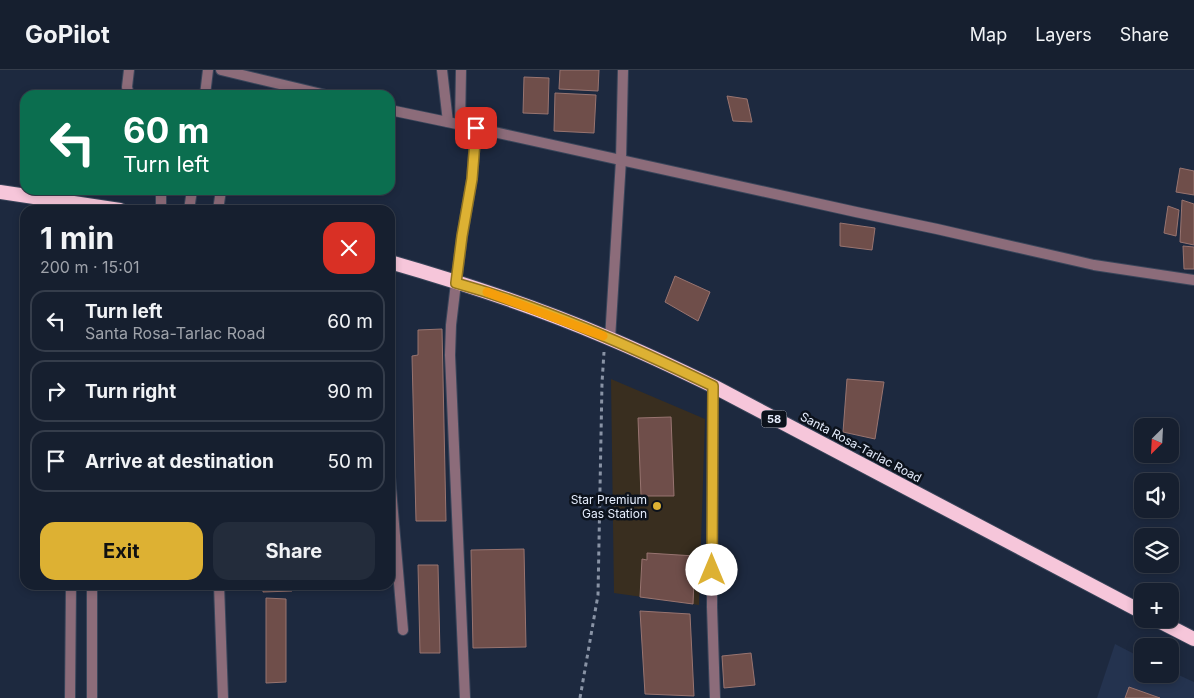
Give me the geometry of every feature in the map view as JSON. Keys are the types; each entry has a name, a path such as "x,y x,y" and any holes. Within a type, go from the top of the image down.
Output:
{"highway":[{"path":"0,192 67,205"},
{"name":"Santa Rosa-Tarlac Road","path":"395,264 506,298 608,338 713,386 1134,608"},
{"path":"1173,628 1194,639"}],"street":[{"path":"128,90 129,70"},
{"path":"206,90 208,70"},
{"path":"221,70 305,90"},
{"path":"442,70 448,122"},
{"path":"460,125 461,70"},
{"path":"608,338 621,160 623,70"},
{"path":"395,111 1094,265 1194,280"},
{"path":"465,698 450,355 451,325 462,236 472,179 476,128"},
{"path":"713,386 712,607 715,698"},
{"path":"395,536 403,630"},
{"path":"70,698 71,590"},
{"path":"92,590 92,698"},
{"path":"219,590 223,698"}],"path":[{"path":"580,698 598,595 602,383 608,338"}],"shaded area":[{"name":"Star Premium Gas Station","path":"611,379 705,419 699,605 614,593"},
{"path":"1115,644 1134,654 1134,683 1179,683 1179,675 1194,682 1194,698 1097,698"}],"building":[{"path":"560,70 599,70 598,91 559,89"},
{"path":"524,77 549,78 548,114 523,113"},
{"path":"555,93 596,95 594,133 554,131"},
{"path":"727,96 747,99 752,122 733,121"},
{"path":"1180,168 1194,171 1194,195 1176,192"},
{"path":"1182,200 1194,204 1194,245 1180,242"},
{"path":"1168,206 1179,210 1176,236 1164,233"},
{"path":"840,223 875,228 872,250 840,246"},
{"path":"1183,246 1194,247 1194,269 1184,269"},
{"path":"675,276 710,292 698,321 665,302"},
{"path":"442,329 446,521 416,521 412,356 418,355 418,330"},
{"path":"847,379 884,382 875,439 843,432"},
{"path":"671,417 674,496 641,496 638,418"},
{"path":"524,549 526,647 473,648 471,550"},
{"path":"647,553 695,556 693,604 640,597 642,559 647,560"},
{"path":"418,565 438,565 440,653 420,653"},
{"path":"263,590 292,590 292,591 263,592"},
{"path":"266,598 286,599 286,682 266,683"},
{"path":"640,611 690,614 694,696 645,694"},
{"path":"751,653 755,685 724,688 722,656"},
{"path":"1129,687 1160,698 1125,698"}],"slow traffic":[{"path":"487,292 603,336"}],"place":[{"name":"Star Premium Gas Station","path":"657,506"}],"route":[{"path":"476,128 472,179 456,283 506,298 563,320 713,386 712,570"}]}
